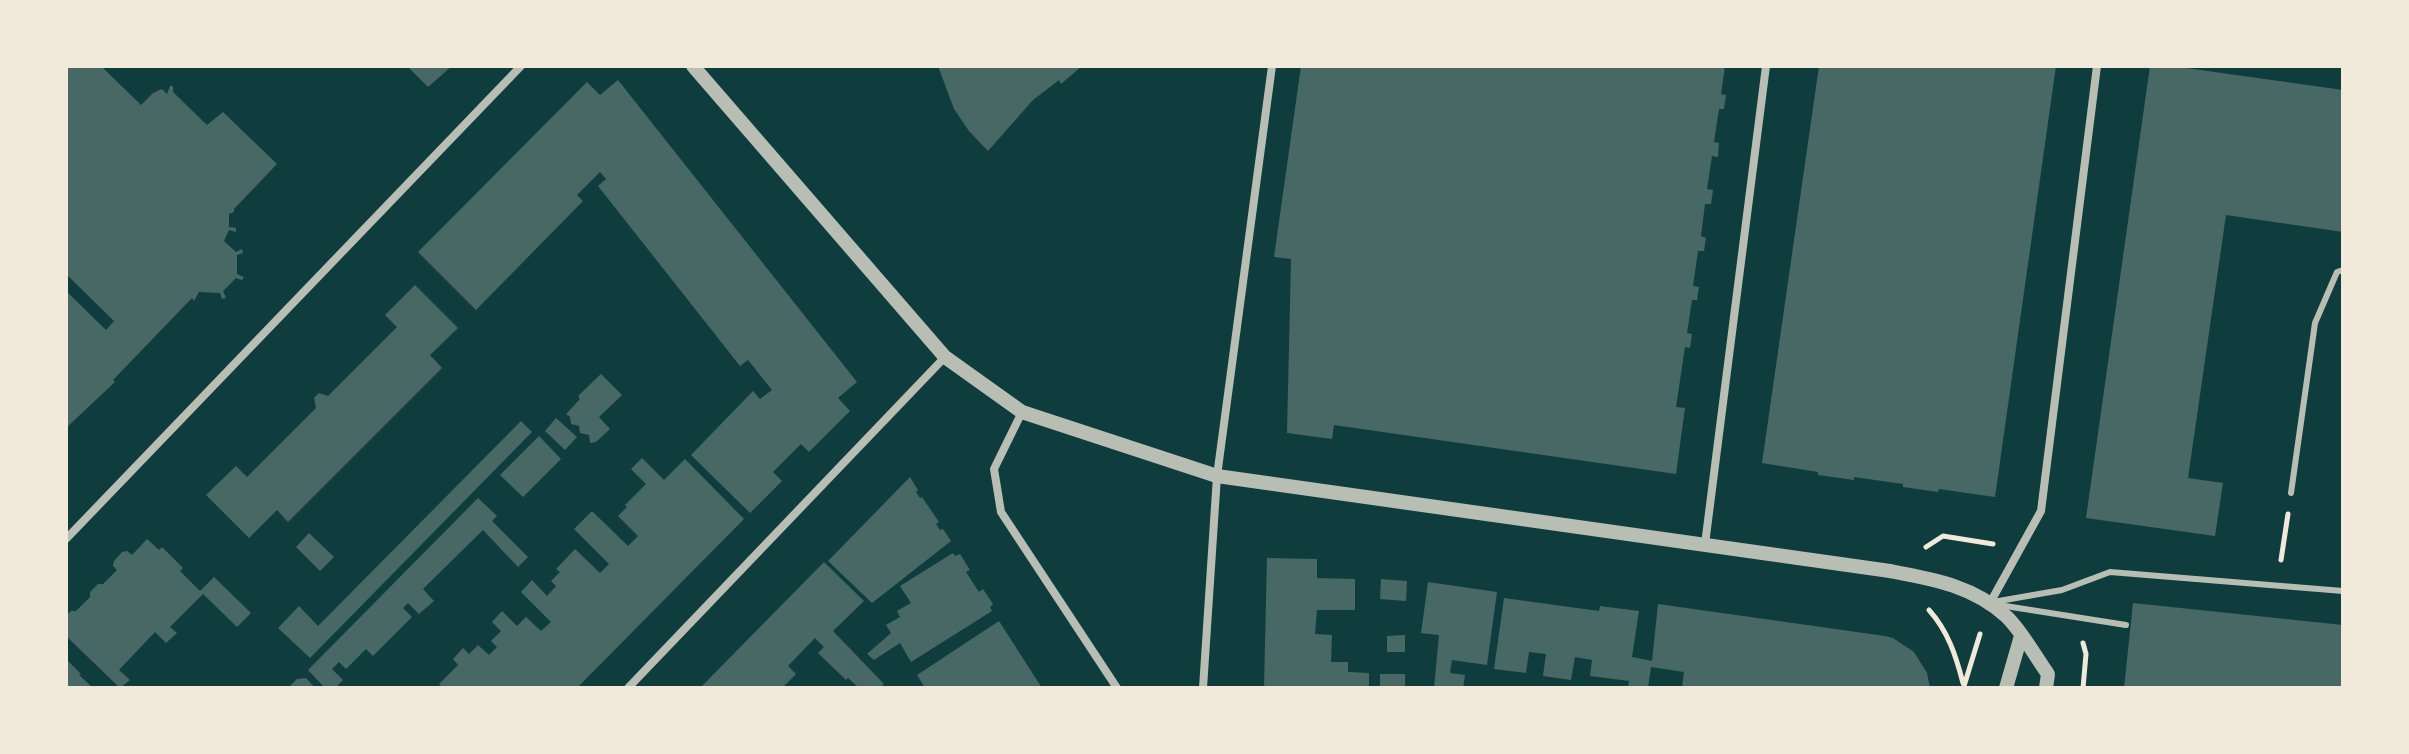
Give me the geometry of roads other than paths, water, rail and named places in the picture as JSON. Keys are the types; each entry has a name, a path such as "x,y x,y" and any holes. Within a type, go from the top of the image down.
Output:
{"street":[{"path":"66,539 521,66"},
{"path":"693,66 945,357 1022,412 1217,476 1705,544 1945,582 1990,603 2009,619 2048,674 2046,688"},
{"path":"1203,688 1217,476 1272,66"},
{"path":"1705,544 1766,66"},
{"path":"1990,603 2041,511 2097,66"},
{"path":"628,688 945,357"},
{"path":"1022,412 994,469 1001,512 1117,688"},
{"path":"2006,688 2021,636"}],"lane":[{"path":"2291,493 2315,323 2337,272 2343,270"},
{"path":"1990,603 2062,590 2110,572 2343,591"},
{"path":"1990,603 2126,625"}]}
